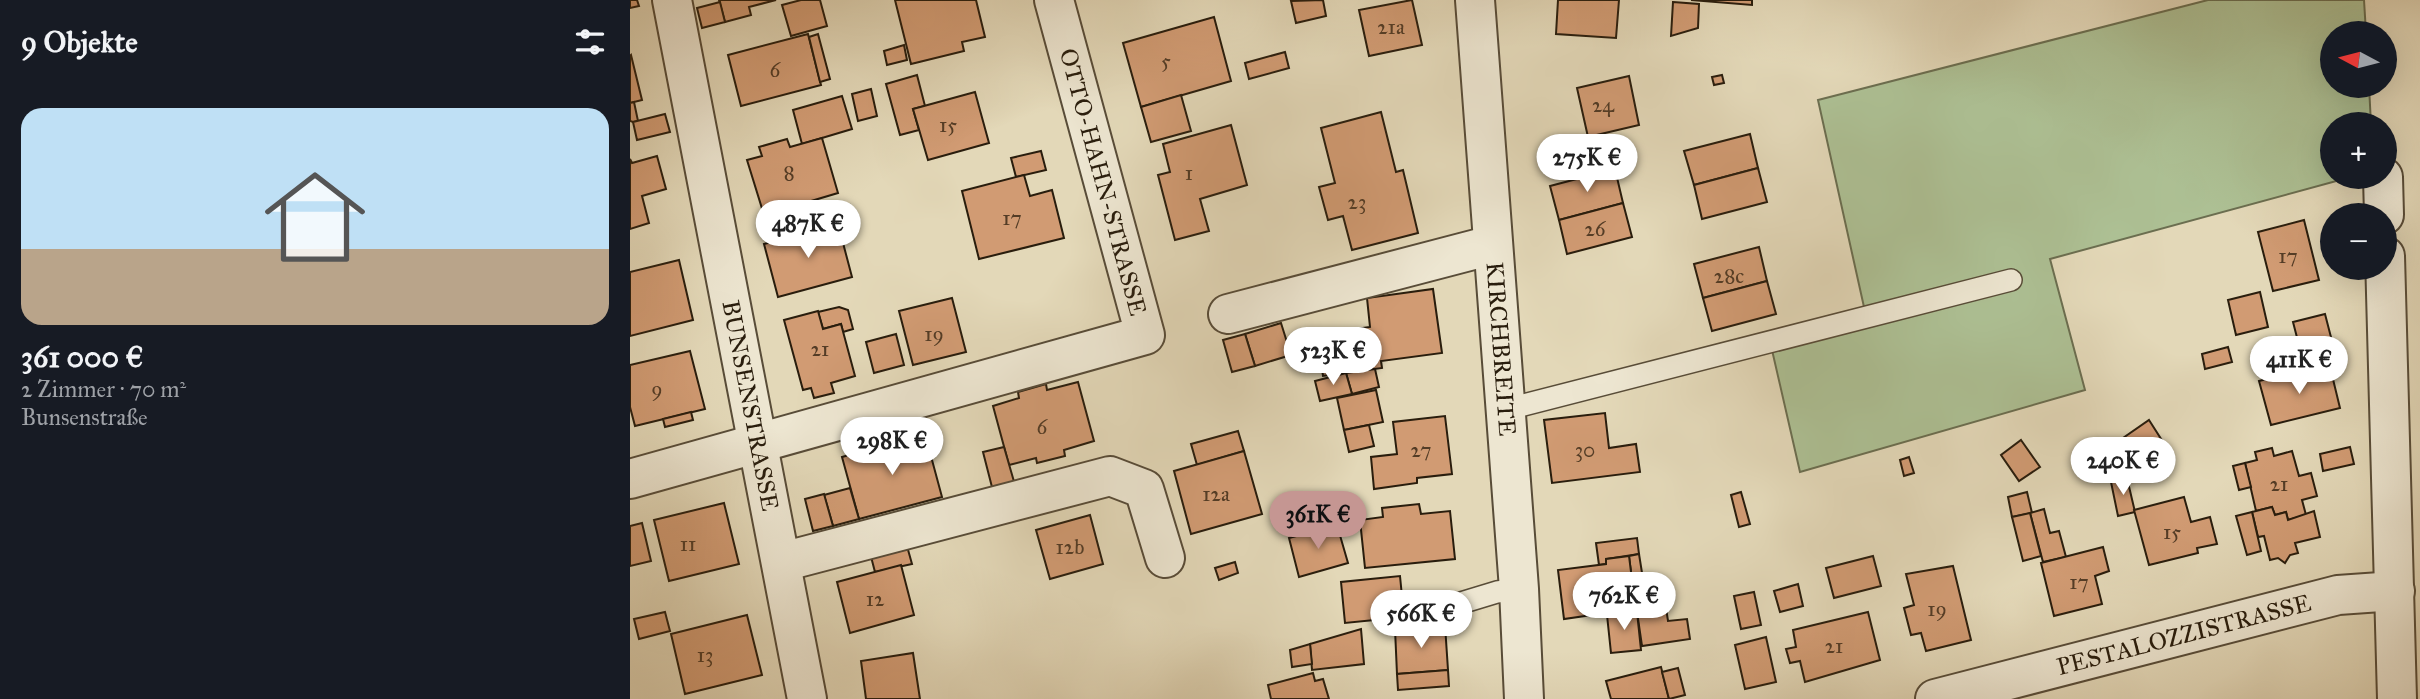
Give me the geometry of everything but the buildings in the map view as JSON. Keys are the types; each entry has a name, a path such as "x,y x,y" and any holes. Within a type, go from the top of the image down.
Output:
{"street":[{"name":"BUNSENSTRASSE","path":"672,0 807,699"},
{"name":"OTTO-HAHN-STRASSE","path":"630,479 758,441 1145,335 1054,0"},
{"name":"KIRCHBREITE","path":"1475,0 1519,589 1524,699"},
{"path":"1228,314 1492,245"},
{"path":"2386,280 2397,699"},
{"path":"782,562 1110,476 1144,489 1165,558"},
{"name":"PESTALOZZISTRASSE","path":"1935,699 2338,595 2395,591"}],"lane":[{"path":"1504,410 2011,280"},
{"path":"1395,623 1497,592 1519,589"}],"green space":[{"path":"2208,0 2364,0 2365,21 2320,21 2320,98 2370,98 2370,112 2320,112 2320,185 2050,259 2085,390 1800,472 1772,350 1868,325 1818,100"}]}
